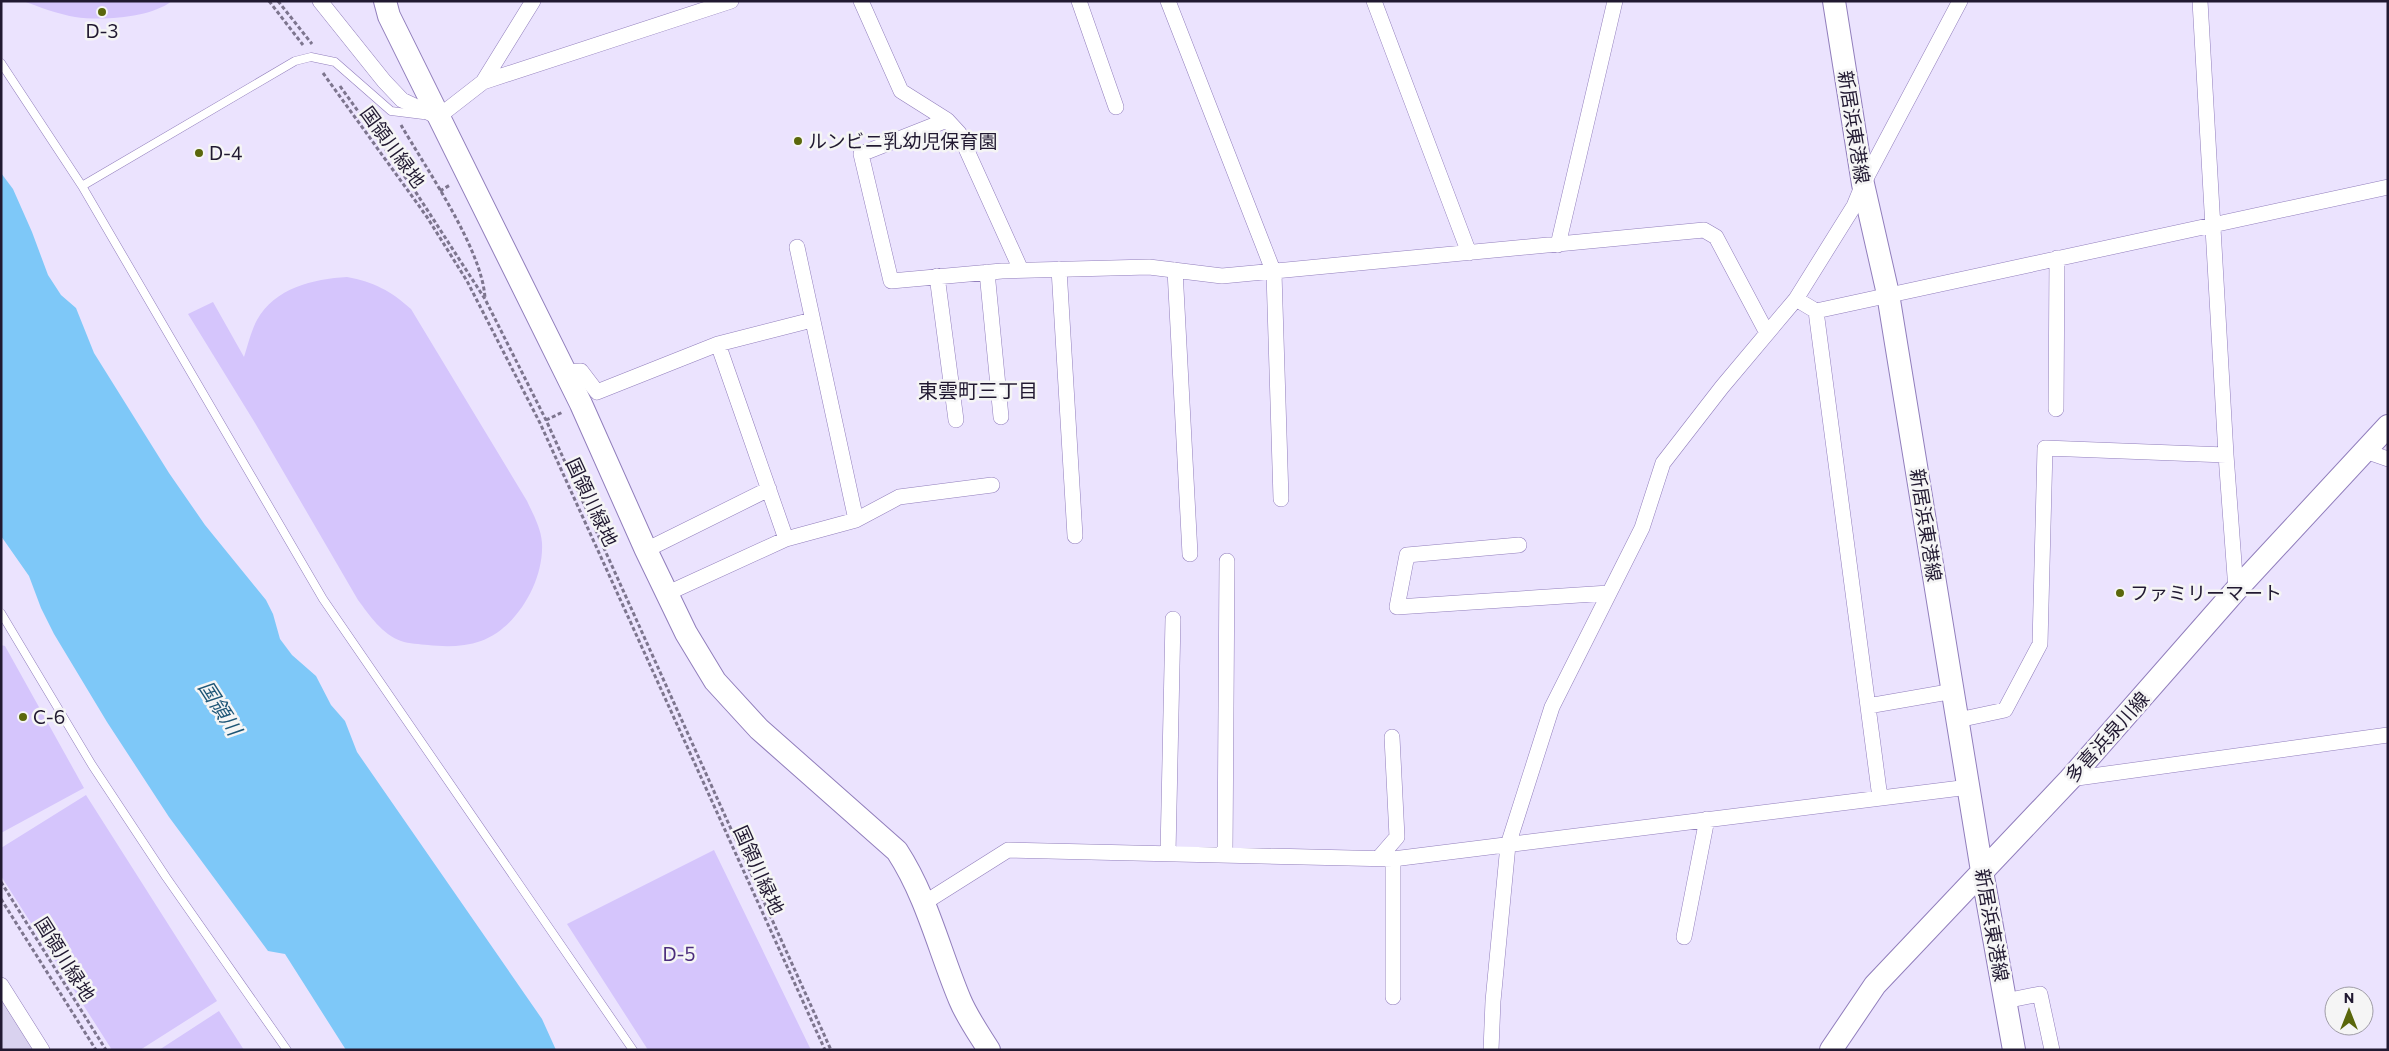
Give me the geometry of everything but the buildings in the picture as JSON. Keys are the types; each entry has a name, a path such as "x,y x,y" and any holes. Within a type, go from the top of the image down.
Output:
{"main road":[{"path":"386,1 389,16 566,372 646,550 686,633 716,681 759,729 897,851 911,873 924,903 960,1001 990,1050"},
{"name":"新居浜東港線","path":"1834,1 1863,184 1888,294 1982,871 2014,1050"},
{"name":"多喜浜泉川線","path":"1831,1050 1875,985 2070,779 2236,590 2388,426"}],"street":[{"path":"320,1 384,81 402,100 438,117 483,82 731,1"},
{"path":"483,82 533,1"},
{"path":"861,1 901,91 947,120 959,133 1021,270"},
{"path":"1079,1 1116,107"},
{"path":"1168,1 1274,272 1281,499"},
{"path":"1374,1 1469,253"},
{"path":"1558,245 1615,1"},
{"path":"1491,1050 1493,1001 1508,845 1552,707 1642,528 1663,463 1796,299 1854,206 1863,184 1960,1"},
{"path":"2200,1 2226,455 2236,590"},
{"path":"947,120 861,154 891,281 1021,270 1149,267 1222,276 1704,230 1716,237 1767,333"},
{"path":"1796,299 1816,311 2388,187"},
{"path":"797,247 856,520"},
{"path":"2056,258 2056,409"},
{"path":"1059,269 1075,536"},
{"path":"1175,270 1190,554"},
{"path":"988,272 1001,417"},
{"path":"937,276 956,420"},
{"path":"1816,311 1880,798"},
{"path":"566,372 581,371 597,392 718,344 812,320"},
{"path":"718,344 786,539"},
{"path":"1958,720 2005,710 2040,644 2044,448 2226,455"},
{"path":"2365,451 2388,459"},
{"path":"668,593 786,539 856,520 899,497 992,485"},
{"path":"646,550 769,490"},
{"path":"1519,545 1407,555 1397,607 1609,593"},
{"path":"1225,854 1227,561"},
{"path":"1168,853 1173,619"},
{"path":"1868,706 1954,691"},
{"path":"2070,779 2388,735"},
{"path":"1392,737 1397,837 1385,859 1393,996"},
{"path":"924,903 1008,850 1385,859 1969,787"},
{"path":"1684,937 1707,819"},
{"path":"1,985 42,1050"},
{"path":"2005,1001 2040,994 2052,1050"}],"lane":[{"path":"82,186 295,61 311,57 335,62 391,111 438,117"},
{"path":"1,63 82,186 323,599 633,1050"},
{"path":"1,613 92,764 166,877 287,1050"}],"path":[{"name":"国領川緑地","path":"269,1 428,217 467,281 540,424 825,1050"},
{"path":"278,1 308,38 320,58 415,190 485,299 546,420 831,1050"},
{"path":"391,111 440,191 475,256 484,280 485,299"},
{"name":"国領川緑地","path":"1,882 106,1050"},
{"path":"1,899 96,1050"}],"shaded area":[{"path":"1,995 35,1050 1,1050"}],"green space":[{"name":"D-3","path":"23,1 172,1 163,7 139,15 98,19 69,16"},
{"path":"347,277 382,288 411,309 527,501 538,527 542,543 541,558 538,573 526,601 506,626 494,635 481,641 448,646 407,643 394,638 377,624 358,600 255,423 188,314 213,302 244,357 257,320 274,300 296,287 308,283"},
{"name":"C-6","path":"1,645 5,646 84,788 1,833"},
{"path":"86,795 217,1001 140,1050 112,1050 1,876 1,848"},
{"name":"D-5","path":"714,850 811,1050 648,1050 567,924"},
{"path":"219,1011 244,1050 159,1050"}],"water":[{"name":"国領川","path":"1,173 13,189 48,275 61,295 76,308 94,353 169,473 205,525 266,600 273,614 280,639 292,655 316,676 331,705 345,721 357,752 542,1019 556,1050 346,1050 285,954 268,951 169,817 107,722 54,634 41,608 29,576 1,536"}],"place":[{"name":"D-3","path":"102,12"},
{"name":"ルンビニ乳幼児保育園","path":"798,141"},
{"name":"D-4","path":"199,153"},
{"name":"ファミリーマート","path":"2120,593"},
{"name":"C-6","path":"23,717"}],"district":[{"name":"東雲町三丁目","path":"978,391"}]}
